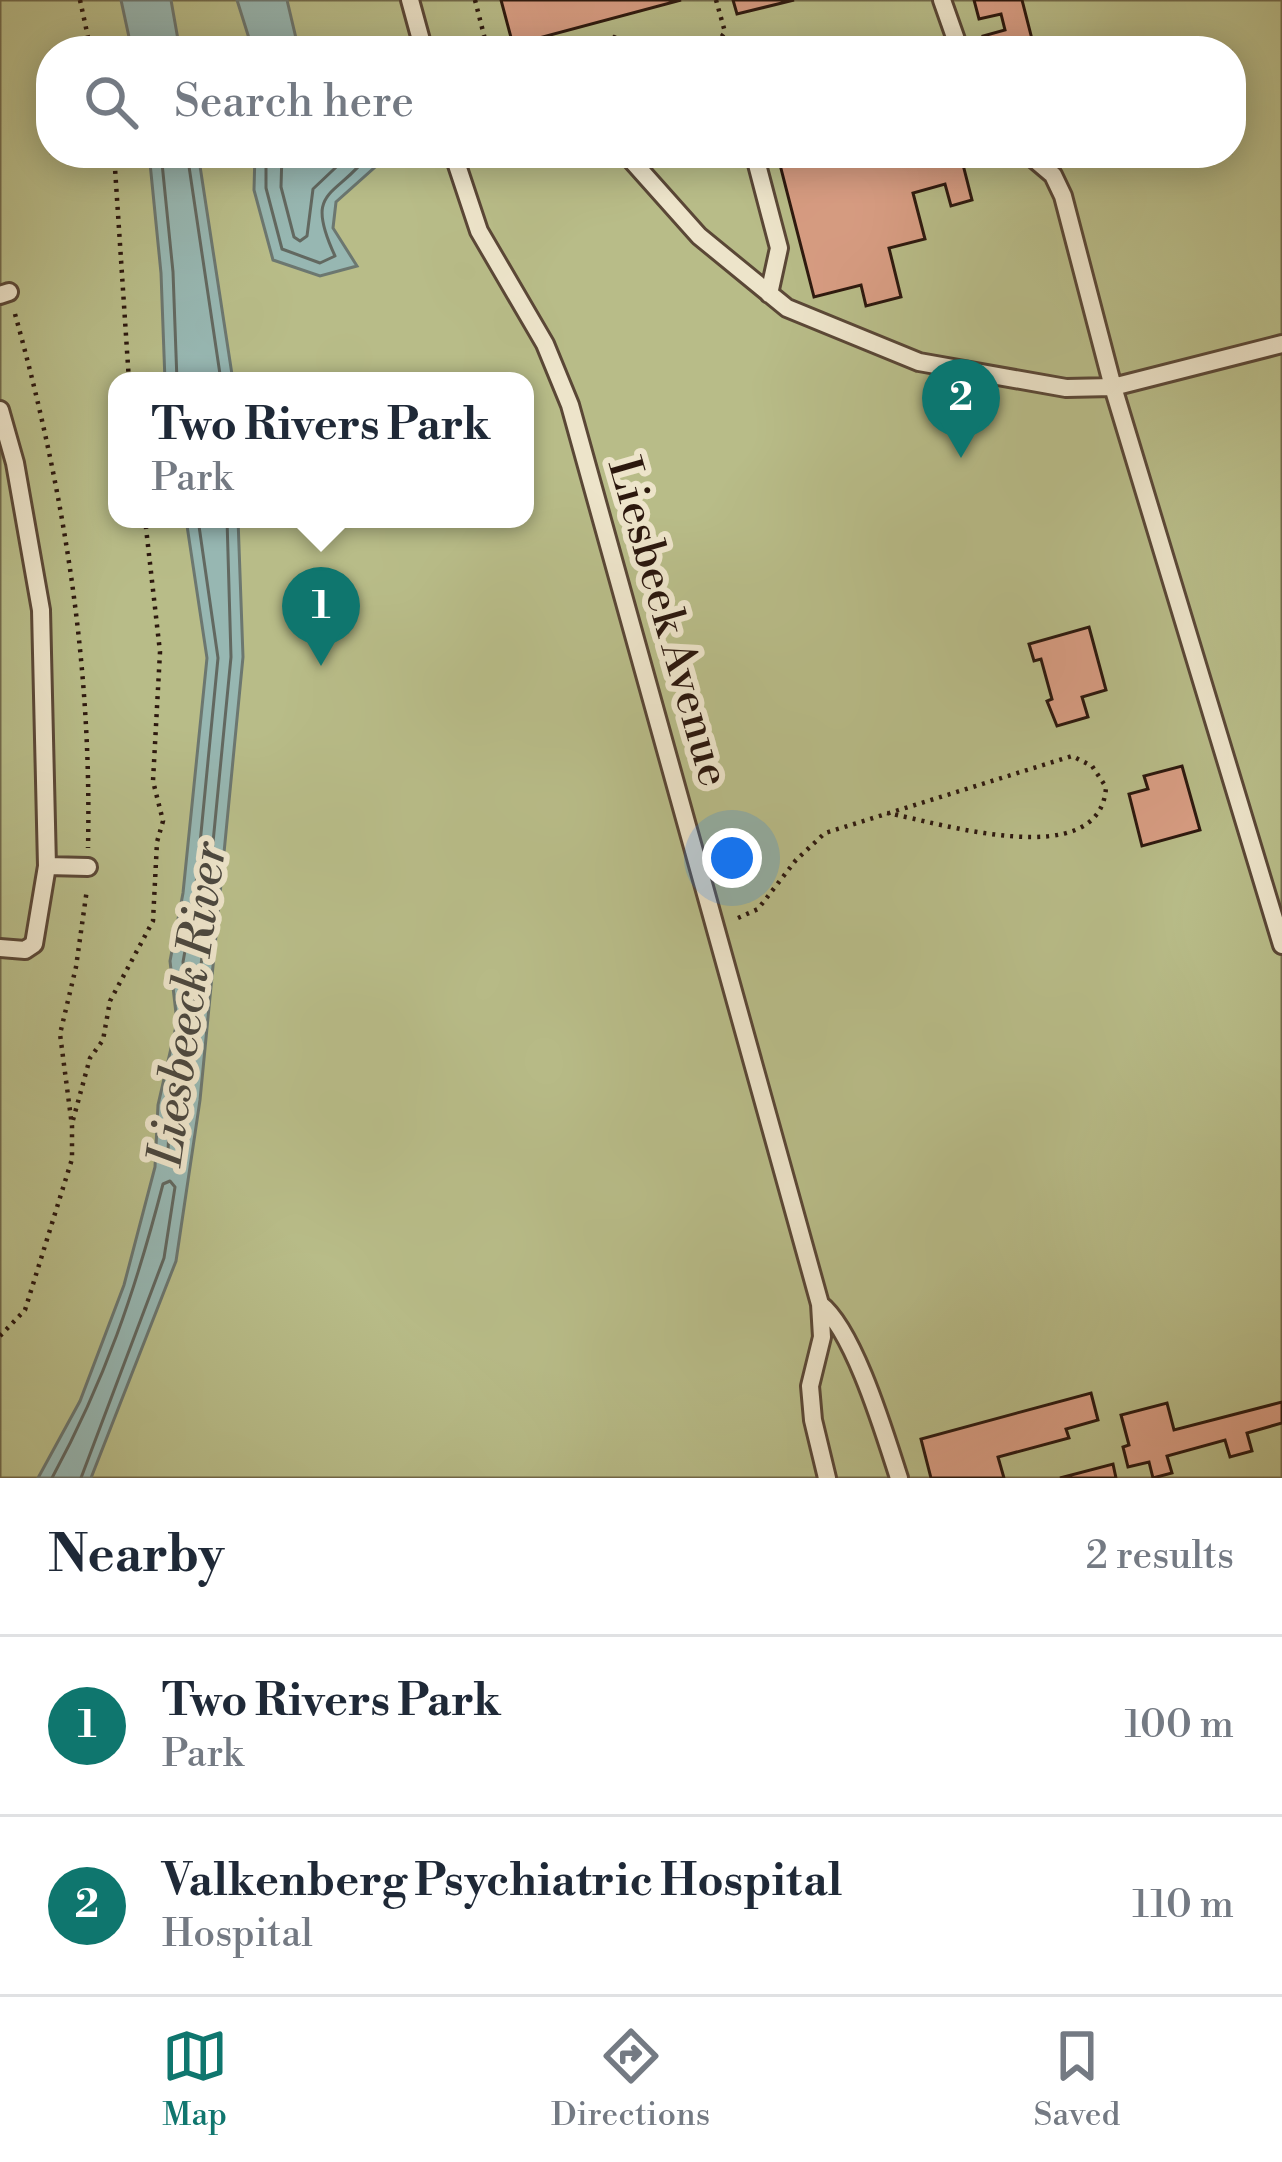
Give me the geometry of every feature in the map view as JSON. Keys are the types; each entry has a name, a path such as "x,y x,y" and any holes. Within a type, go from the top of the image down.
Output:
{"lane":[{"path":"410,0 420,36"},
{"path":"942,0 954,36"},
{"name":"Liesbeek Avenue","path":"458,168 479,231 545,344 570,405 820,1304 822,1337 810,1386 827,1478"},
{"path":"638,168 698,236 787,308 919,362 1066,388 1113,387 1282,344"},
{"path":"758,168 779,248 770,294"},
{"path":"1045,168 1063,196 1113,387 1282,945"},
{"path":"0,410 15,463 41,610 47,866 34,944 25,950 0,948"},
{"path":"47,866 88,867"},
{"path":"820,1304 832,1314 866,1383 898,1478"}],"path":[{"path":"80,0 88,36"},
{"path":"475,0 484,36"},
{"path":"716,0 722,36"},
{"path":"115,168 128,372"},
{"path":"0,1336 25,1310 72,1159 72,1126 90,1058 103,1040 110,1001 153,921 157,842 163,821 153,781 160,652 146,528"},
{"path":"715,926 758,909 796,860 825,833 887,813 1072,756 1091,766 1106,787 1100,810 1088,822 1068,832 1033,838 887,813"}],"green space":[{"path":"0,0 1282,0 1282,1478 0,1478"}],"water":[{"path":"121,0 171,0 177,36 129,36"},
{"path":"237,0 287,0 295,36 248,36"},
{"path":"150,168 200,168 232,372 165,372"},
{"path":"255,168 374,168 336,202 333,228 357,266 320,276 273,260 254,190"},
{"name":"Liesbeeck River","path":"187,528 238,528 243,657 200,1100 176,1261 91,1478 38,1478 80,1401 124,1285 155,1167 158,1105 177,1022 170,961 183,893 207,658"}],"building":[{"path":"501,0 681,0 547,36 511,36"},
{"path":"733,0 794,0 737,14"},
{"path":"974,0 1022,0 1031,36 983,36 1005,30 1001,14 979,19"},
{"path":"781,168 964,168 972,200 951,206 945,184 913,193 925,239 889,248 901,297 866,306 861,285 814,297"},
{"path":"1089,627 1106,690 1082,697 1088,717 1057,726 1047,701 1052,699 1041,659 1034,661 1029,644"},
{"path":"1182,766 1200,830 1142,846 1129,794 1148,789 1144,776"},
{"path":"1091,1393 1098,1420 1066,1429 1069,1438 998,1457 1004,1478 931,1478 921,1439"},
{"path":"1282,1402 1282,1423 1247,1433 1252,1451 1230,1457 1225,1440 1167,1456 1172,1473 1153,1478 1149,1462 1128,1467 1123,1447 1129,1445 1121,1415 1167,1403 1174,1430"},
{"path":"1113,1464 1116,1478 1060,1478"}],"place":[{"name":"Valkenberg Psychiatric Hospital","path":"961,458"},
{"name":"Two Rivers Park","path":"321,666"}]}
